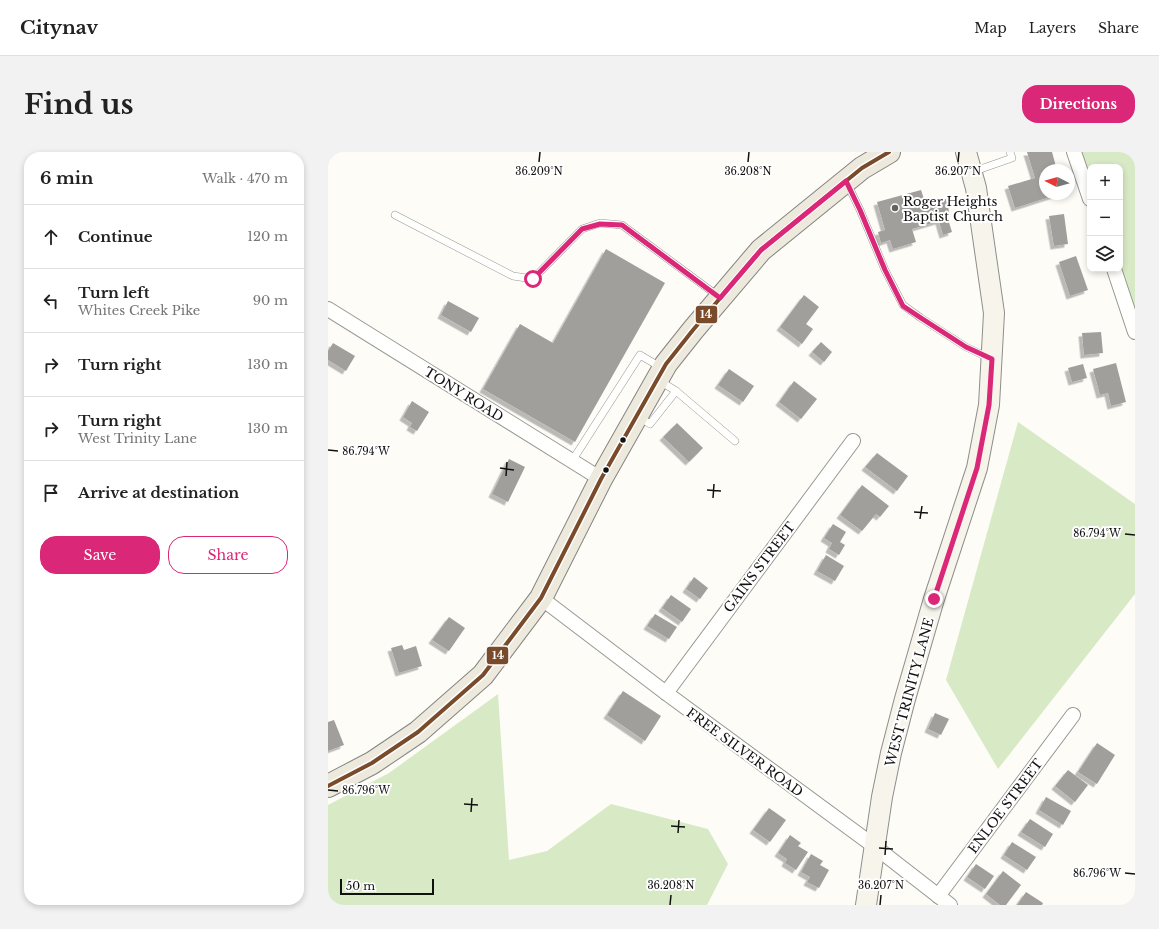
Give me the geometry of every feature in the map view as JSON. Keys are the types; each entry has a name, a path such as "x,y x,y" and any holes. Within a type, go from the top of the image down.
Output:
{"main road":[{"name":"WEST TRINITY LANE","path":"866,905 882,797 905,699 934,599 977,468 989,405 994,313 976,188 966,152"},
{"path":"328,786 372,763 418,732 484,675 541,598 601,479 661,374 692,330 761,250 862,168 886,153"}],"street":[{"path":"1074,152 1087,190"},
{"path":"1115,272 1135,332"},
{"name":"TONY ROAD","path":"328,309 601,479"},
{"name":"GAINS STREET","path":"666,694 853,441"},
{"name":"FREE SILVER ROAD","path":"541,598 666,694 874,846 950,905"},
{"name":"ENLOE STREET","path":"938,896 1073,715"}],"lane":[{"path":"972,172 1012,158 1010,152"},
{"path":"846,181 885,270 903,306 966,347 992,359"},
{"path":"396,215 513,276 533,279 582,229 600,224 622,225 720,298"},
{"path":"572,461 640,355 661,374 676,391 735,441"},
{"path":"637,416 650,424 676,391"}],"green space":[{"path":"1074,152 1135,152 1135,330 1121,272 1123,272 1123,164 1087,164 1087,189"},
{"path":"1018,422 1135,504 1135,594 998,769 946,680"},
{"path":"498,694 509,860 547,851 611,804 708,829 728,864 707,905 328,905 328,805 389,773"}],"building":[{"path":"1027,152 1052,152 1055,164 1039,164 1040,200 1015,208 1008,186 1035,178"},
{"path":"921,190 926,205 946,199 950,215 947,216 952,232 943,235 939,221 912,229 916,242 893,249 890,240 881,243 878,232 885,230 877,202"},
{"path":"1064,214 1068,244 1054,246 1049,216"},
{"path":"606,249 665,283 575,442 483,389 520,324 553,343"},
{"path":"1076,256 1088,290 1070,296 1059,262"},
{"path":"804,295 819,307 806,324 813,329 802,344 780,327"},
{"path":"448,301 479,318 471,332 441,315"},
{"path":"1101,332 1103,353 1084,355 1082,333"},
{"path":"821,342 832,352 824,362 812,352"},
{"path":"333,343 355,356 346,371 328,360 328,351"},
{"path":"1116,363 1126,402 1111,406 1108,393 1100,395 1093,369"},
{"path":"1083,364 1087,378 1072,382 1068,368"},
{"path":"729,369 754,386 743,402 718,385"},
{"path":"794,381 817,399 801,419 779,402"},
{"path":"412,401 429,412 417,431 410,427 412,423 403,417"},
{"path":"677,423 703,448 689,462 663,437"},
{"path":"877,453 908,476 897,491 865,467"},
{"path":"509,459 525,467 508,502 492,494"},
{"path":"862,485 889,506 880,517 876,514 862,531 840,515"},
{"path":"833,524 846,532 840,542 845,545 839,555 829,549 832,543 824,538"},
{"path":"826,555 844,566 835,581 817,571"},
{"path":"694,577 708,588 700,599 686,589"},
{"path":"671,595 691,609 682,622 662,608"},
{"path":"655,614 677,627 669,639 647,626"},
{"path":"449,617 465,628 449,651 432,640"},
{"path":"402,645 404,650 416,646 422,666 399,673 391,648"},
{"path":"623,691 661,716 645,741 607,715"},
{"path":"935,713 949,719 941,735 928,729"},
{"path":"334,720 344,745 328,751 328,722"},
{"path":"1097,743 1115,755 1097,784 1078,772"},
{"path":"1068,770 1088,785 1075,802 1055,786"},
{"path":"1046,797 1071,811 1063,825 1039,810"},
{"path":"769,808 786,820 770,842 753,830"},
{"path":"1030,819 1053,834 1045,847 1021,832"},
{"path":"790,835 801,843 798,846 808,852 796,870 785,863 787,859 778,853"},
{"path":"1012,842 1036,857 1027,870 1004,855"},
{"path":"811,854 823,861 820,865 829,870 819,888 807,882 810,877 801,872"},
{"path":"976,864 994,876 985,889 967,877"},
{"path":"1003,871 1021,885 1006,905 1000,905 986,894"},
{"path":"1026,892 1043,903 1042,905 1017,905"}],"transit line":[{"name":"14","path":"328,786 372,763 418,732 483,675 541,598 601,479 666,364 761,250 862,168 889,152"}],"place":[{"name":"Roger Heights Baptist Church","path":"895,208"}],"route":[{"path":"533,279 582,229 600,224 622,225 720,298 761,250 846,181 885,270 903,306 966,347 992,359 989,405 977,468 934,599"}]}
